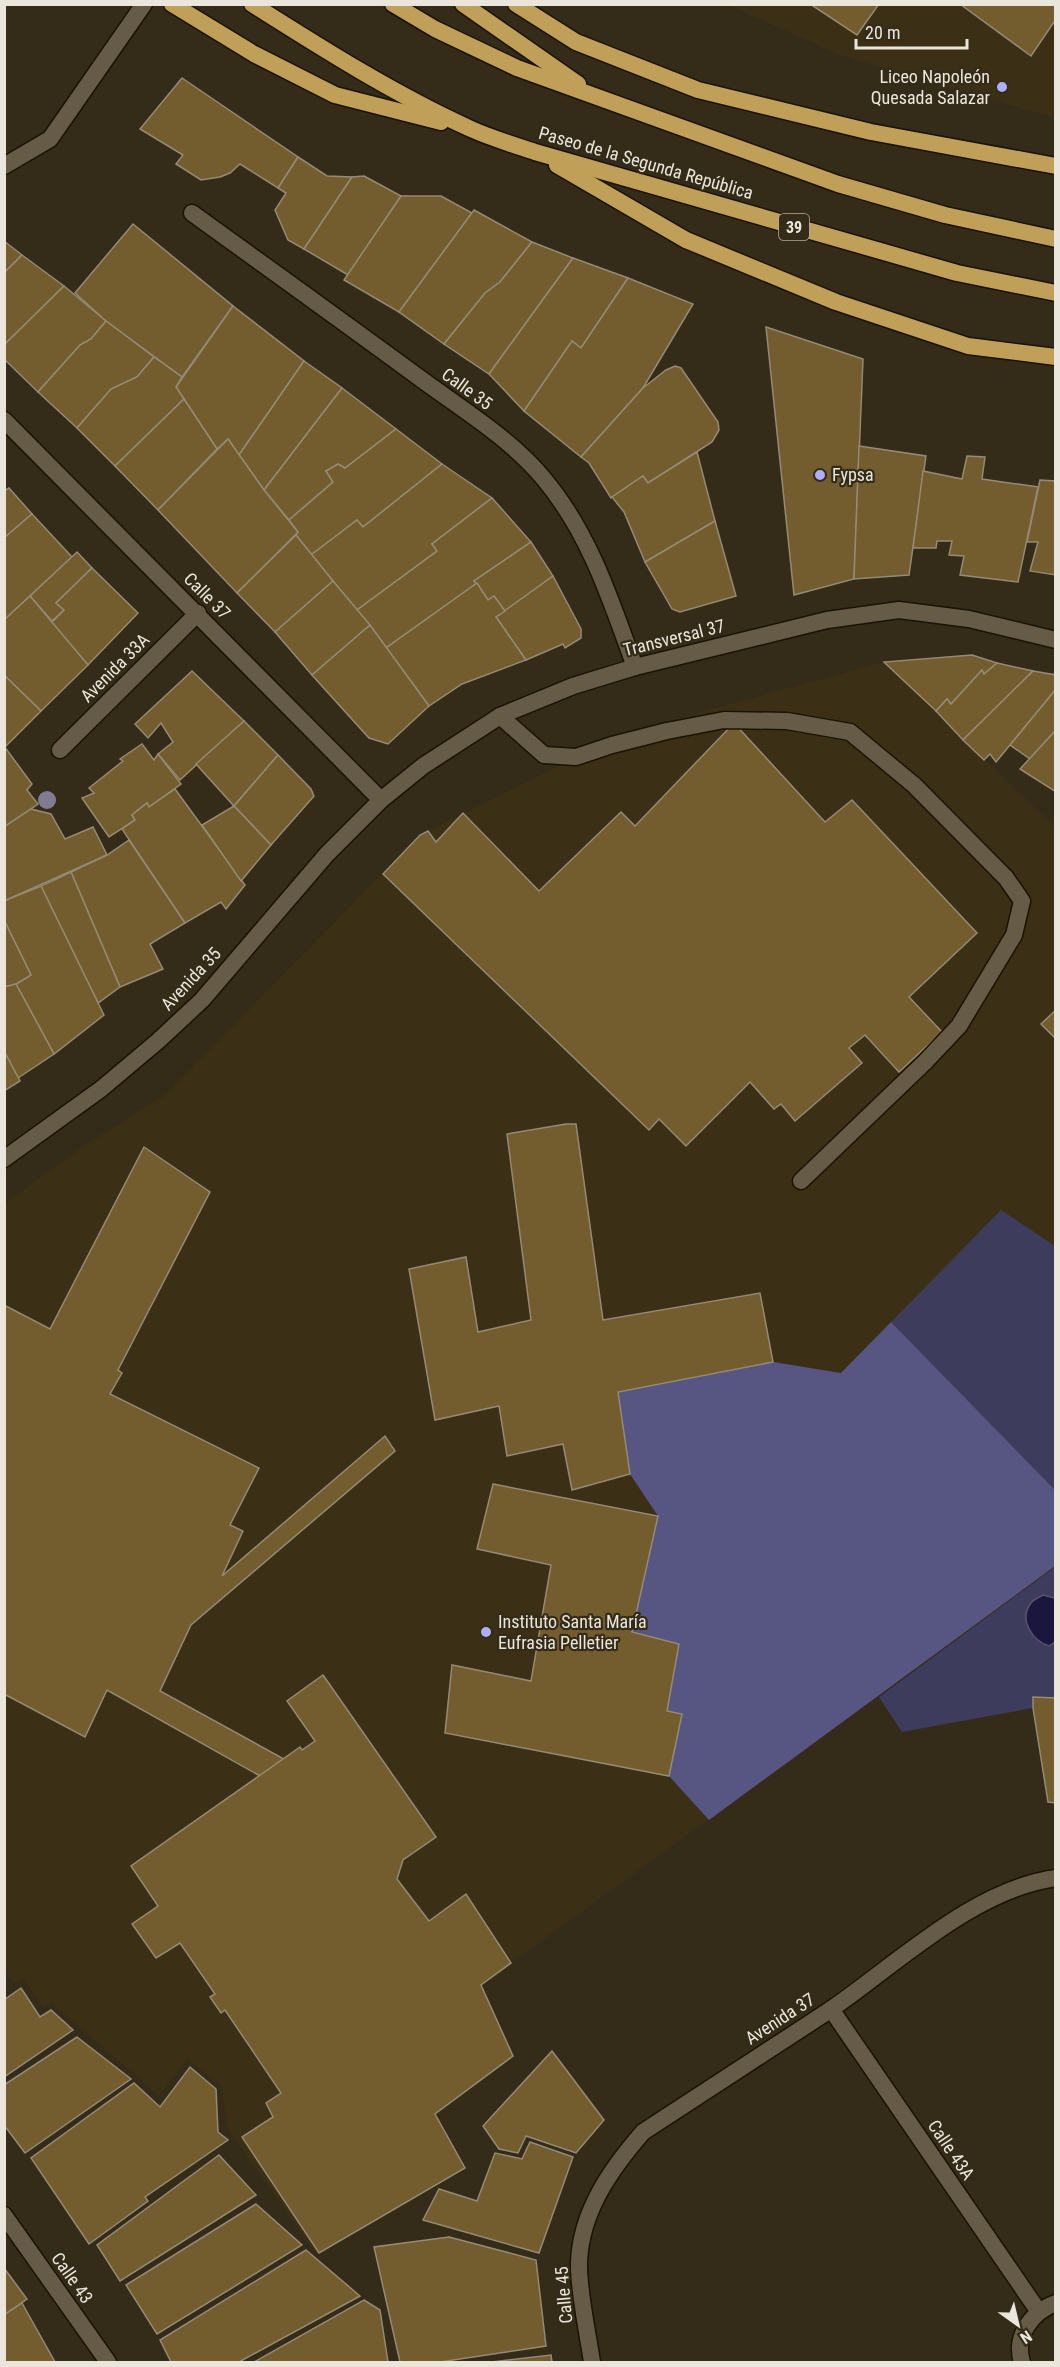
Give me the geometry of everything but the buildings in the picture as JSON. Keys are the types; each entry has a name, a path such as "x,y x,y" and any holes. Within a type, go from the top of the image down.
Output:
{"highway":[{"path":"172,4 254,54 335,95 473,130"},
{"name":"Paseo de la Segunda República","path":"252,4 340,61 473,130 535,152 957,273 1056,293"},
{"path":"393,4 435,29 517,68 838,184 945,215 1056,239"},
{"path":"463,4 598,98"},
{"path":"516,4 576,42 698,90 871,132 1056,166"},
{"path":"535,152 686,240 836,302 969,346 1056,357"}],"street":[{"path":"4,166 50,139 144,4"},
{"name":"Calle 35","path":"192,213 480,422 528,462 557,495 583,536 608,594 635,667"},
{"name":"Calle 37","path":"4,420 381,800"},
{"name":"Transversal 37","path":"381,800 423,766 500,716 573,686 635,667 827,620 899,610 969,619 1056,640"},
{"name":"Avenida 33A","path":"60,750 198,613"},
{"path":"500,716 544,755 576,757 667,731 724,720 787,721 849,732 914,785 1006,878 1022,901 1014,935 959,1026 925,1062 801,1181"},
{"name":"Avenida 35","path":"4,1159 101,1089 202,1000 311,871 381,800"},
{"name":"Avenida 37","path":"586,2224 605,2181 643,2132 831,2009 969,1910 1032,1882 1056,1878"},
{"name":"Calle 43A","path":"831,2009 1039,2312"},
{"name":"Calle 43","path":"4,2215 108,2362"},
{"name":"Calle 45","path":"586,2224 579,2262 592,2362"},
{"path":"1022,2362 1021,2340 1027,2324 1039,2312 1056,2303"}],"shaded area":[{"name":"Liceo Napoleón Quesada Salazar","path":"728,5 1055,5 1055,118 842,56"},
{"name":"Instituto Santa María Eufrasia Pelletier","path":"884,662 1055,827 1055,1246 1001,1211 892,1322 1055,1490 1055,1567 481,1985 513,2056 435,2114 465,2168 316,2254 227,2128 222,2086 188,2059 159,2096 52,2003 43,2008 24,1979 14,1984 5,1973 4,1204 82,1147 165,1095 420,835 599,746 701,712"},
{"path":"1001,1210 1055,1246 1055,1490 891,1322"},
{"path":"891,1322 1055,1490 1055,1566 709,1820 669,1776 667,1711 679,1644 632,1632 658,1516 630,1474 618,1392 773,1362 841,1373"},
{"path":"1055,1567 1055,1803 1048,1802 1033,1708 902,1732 879,1697"},
{"path":"1043,1595 1055,1598 1055,1642 1049,1646 1033,1635 1026,1616 1031,1603"}],"place":[{"name":"Liceo Napoleón Quesada Salazar","path":"1002,87"},
{"name":"Fypsa","path":"820,475"},
{"name":"Instituto Santa María Eufrasia Pelletier","path":"486,1632"}]}
